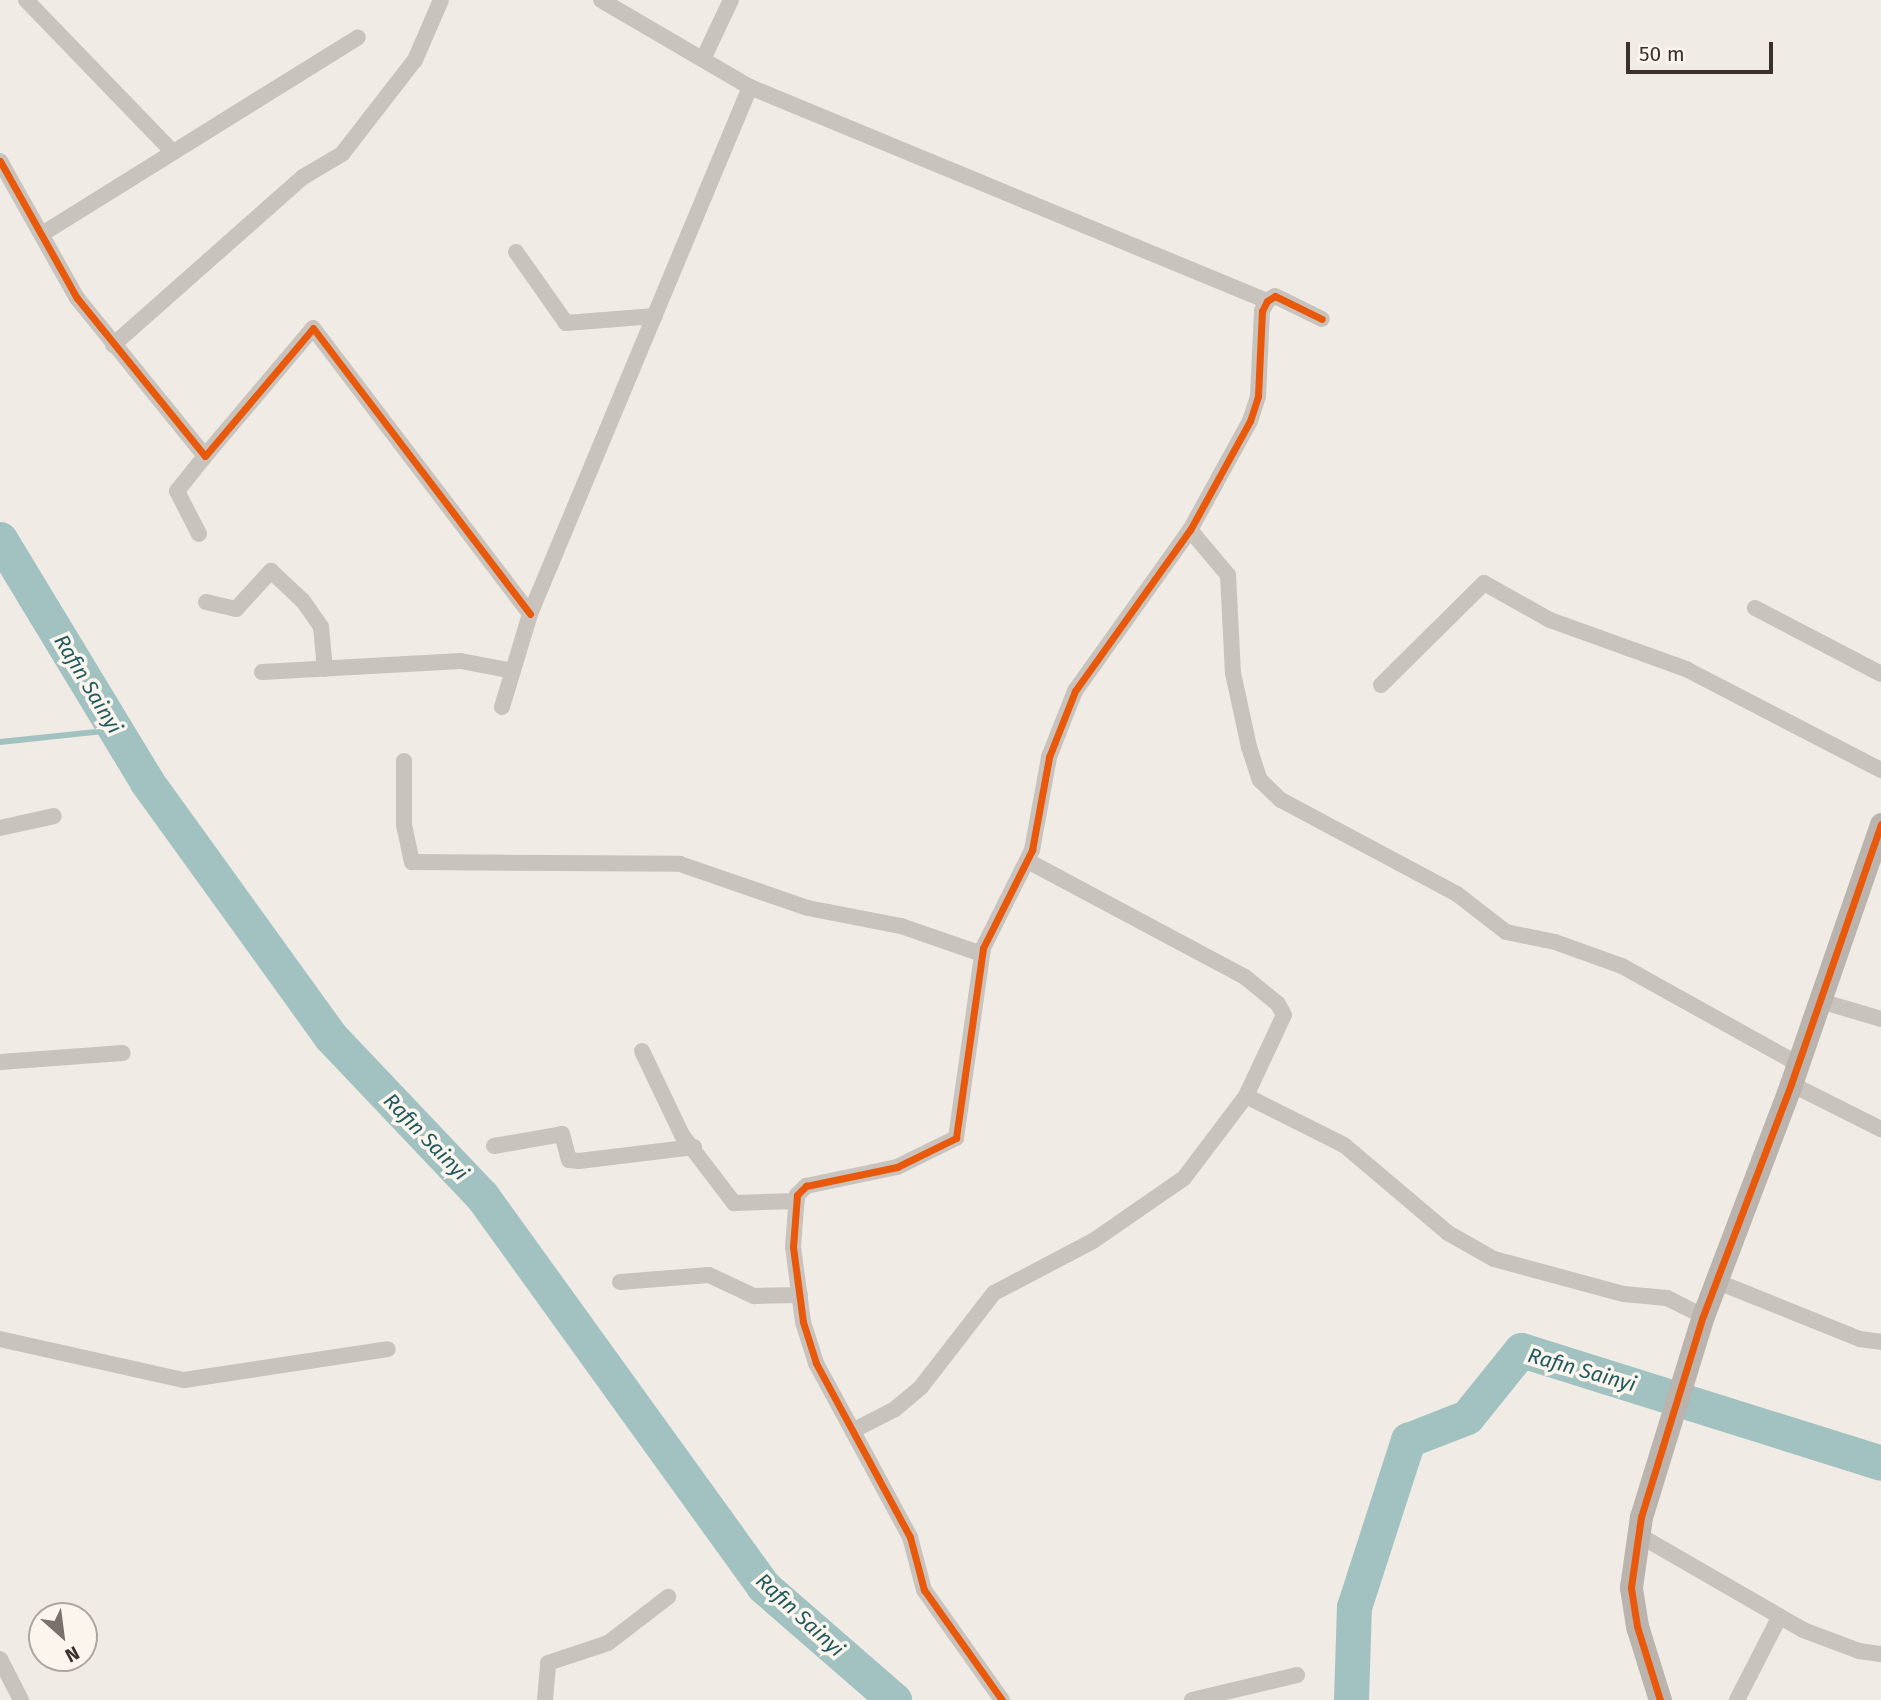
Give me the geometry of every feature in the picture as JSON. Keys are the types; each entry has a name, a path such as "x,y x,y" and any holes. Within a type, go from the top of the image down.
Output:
{"street":[{"path":"26,0 173,152"},
{"path":"113,345 303,177 342,153 415,60 441,0"},
{"path":"601,0 704,57 750,87 1266,301"},
{"path":"704,57 731,0"},
{"path":"42,234 358,37"},
{"path":"502,708 530,614 750,87"},
{"path":"0,161 77,298 205,456"},
{"path":"516,252 566,323 655,316"},
{"path":"1002,1700 924,1590 910,1537 816,1363 800,1295 793,1247 797,1201 806,1186 897,1167 956,1138 982,954 1028,861 1049,757 1075,691 1190,530 1250,421 1258,396 1262,311 1266,301 1275,296 1322,319"},
{"path":"199,534 177,491 313,328 530,614"},
{"path":"1190,530 1207,545 1228,575 1233,673 1249,747 1260,780 1281,800 1457,894 1506,932 1555,942 1622,966 1881,1129"},
{"path":"206,602 236,609 271,571 303,601 321,627 325,669"},
{"path":"1381,685 1484,583 1550,620 1686,669 1881,770"},
{"path":"1755,608 1881,674"},
{"path":"262,672 461,661 513,671"},
{"path":"404,761 404,825 412,862 680,864 808,908 901,926 982,954"},
{"path":"0,828 54,816"},
{"path":"1660,1700 1636,1626 1631,1587 1637,1534 1703,1315 1718,1282 1794,1074 1881,824"},
{"path":"854,1430 895,1409 920,1387 993,1293 1093,1241 1185,1178 1246,1096 1284,1015 1278,1004 1245,977 1028,861"},
{"path":"1820,1001 1881,1020"},
{"path":"642,1051 682,1135 694,1147 734,1203 797,1201"},
{"path":"0,1062 123,1053"},
{"path":"1246,1096 1344,1145 1448,1233 1494,1259 1624,1294 1667,1298 1703,1315"},
{"path":"494,1146 562,1134 569,1160 579,1161 694,1147"},
{"path":"620,1282 709,1275 754,1296 800,1295"},
{"path":"1718,1282 1860,1339 1881,1342"},
{"path":"0,1339 184,1380 388,1349"},
{"path":"1637,1534 1780,1615 1848,1647 1881,1654"},
{"path":"545,1700 548,1663 608,1643 668,1597"},
{"path":"1737,1700 1780,1615"},
{"path":"0,1659 21,1700"},
{"path":"1192,1700 1297,1675"}],"waterway":[{"name":"Rafin Sainyi","path":"0,539 147,782 331,1037 482,1196 763,1586 894,1700"},
{"path":"0,742 115,730"},
{"name":"Rafin Sainyi","path":"1351,1700 1354,1607 1408,1440 1467,1417 1521,1350 1881,1463"}],"cycle path":[{"path":"0,161 77,298 205,456 313,328 530,614"},
{"path":"1002,1700 924,1590 910,1537 816,1363 803,1322 793,1247 797,1195 806,1186 897,1167 956,1138 983,948 1032,850 1049,757 1075,691 1190,530 1250,421 1258,396 1262,311 1267,301 1275,296 1322,319"},
{"path":"1660,1700 1637,1626 1631,1587 1641,1517 1703,1316 1791,1084 1881,824"}]}
